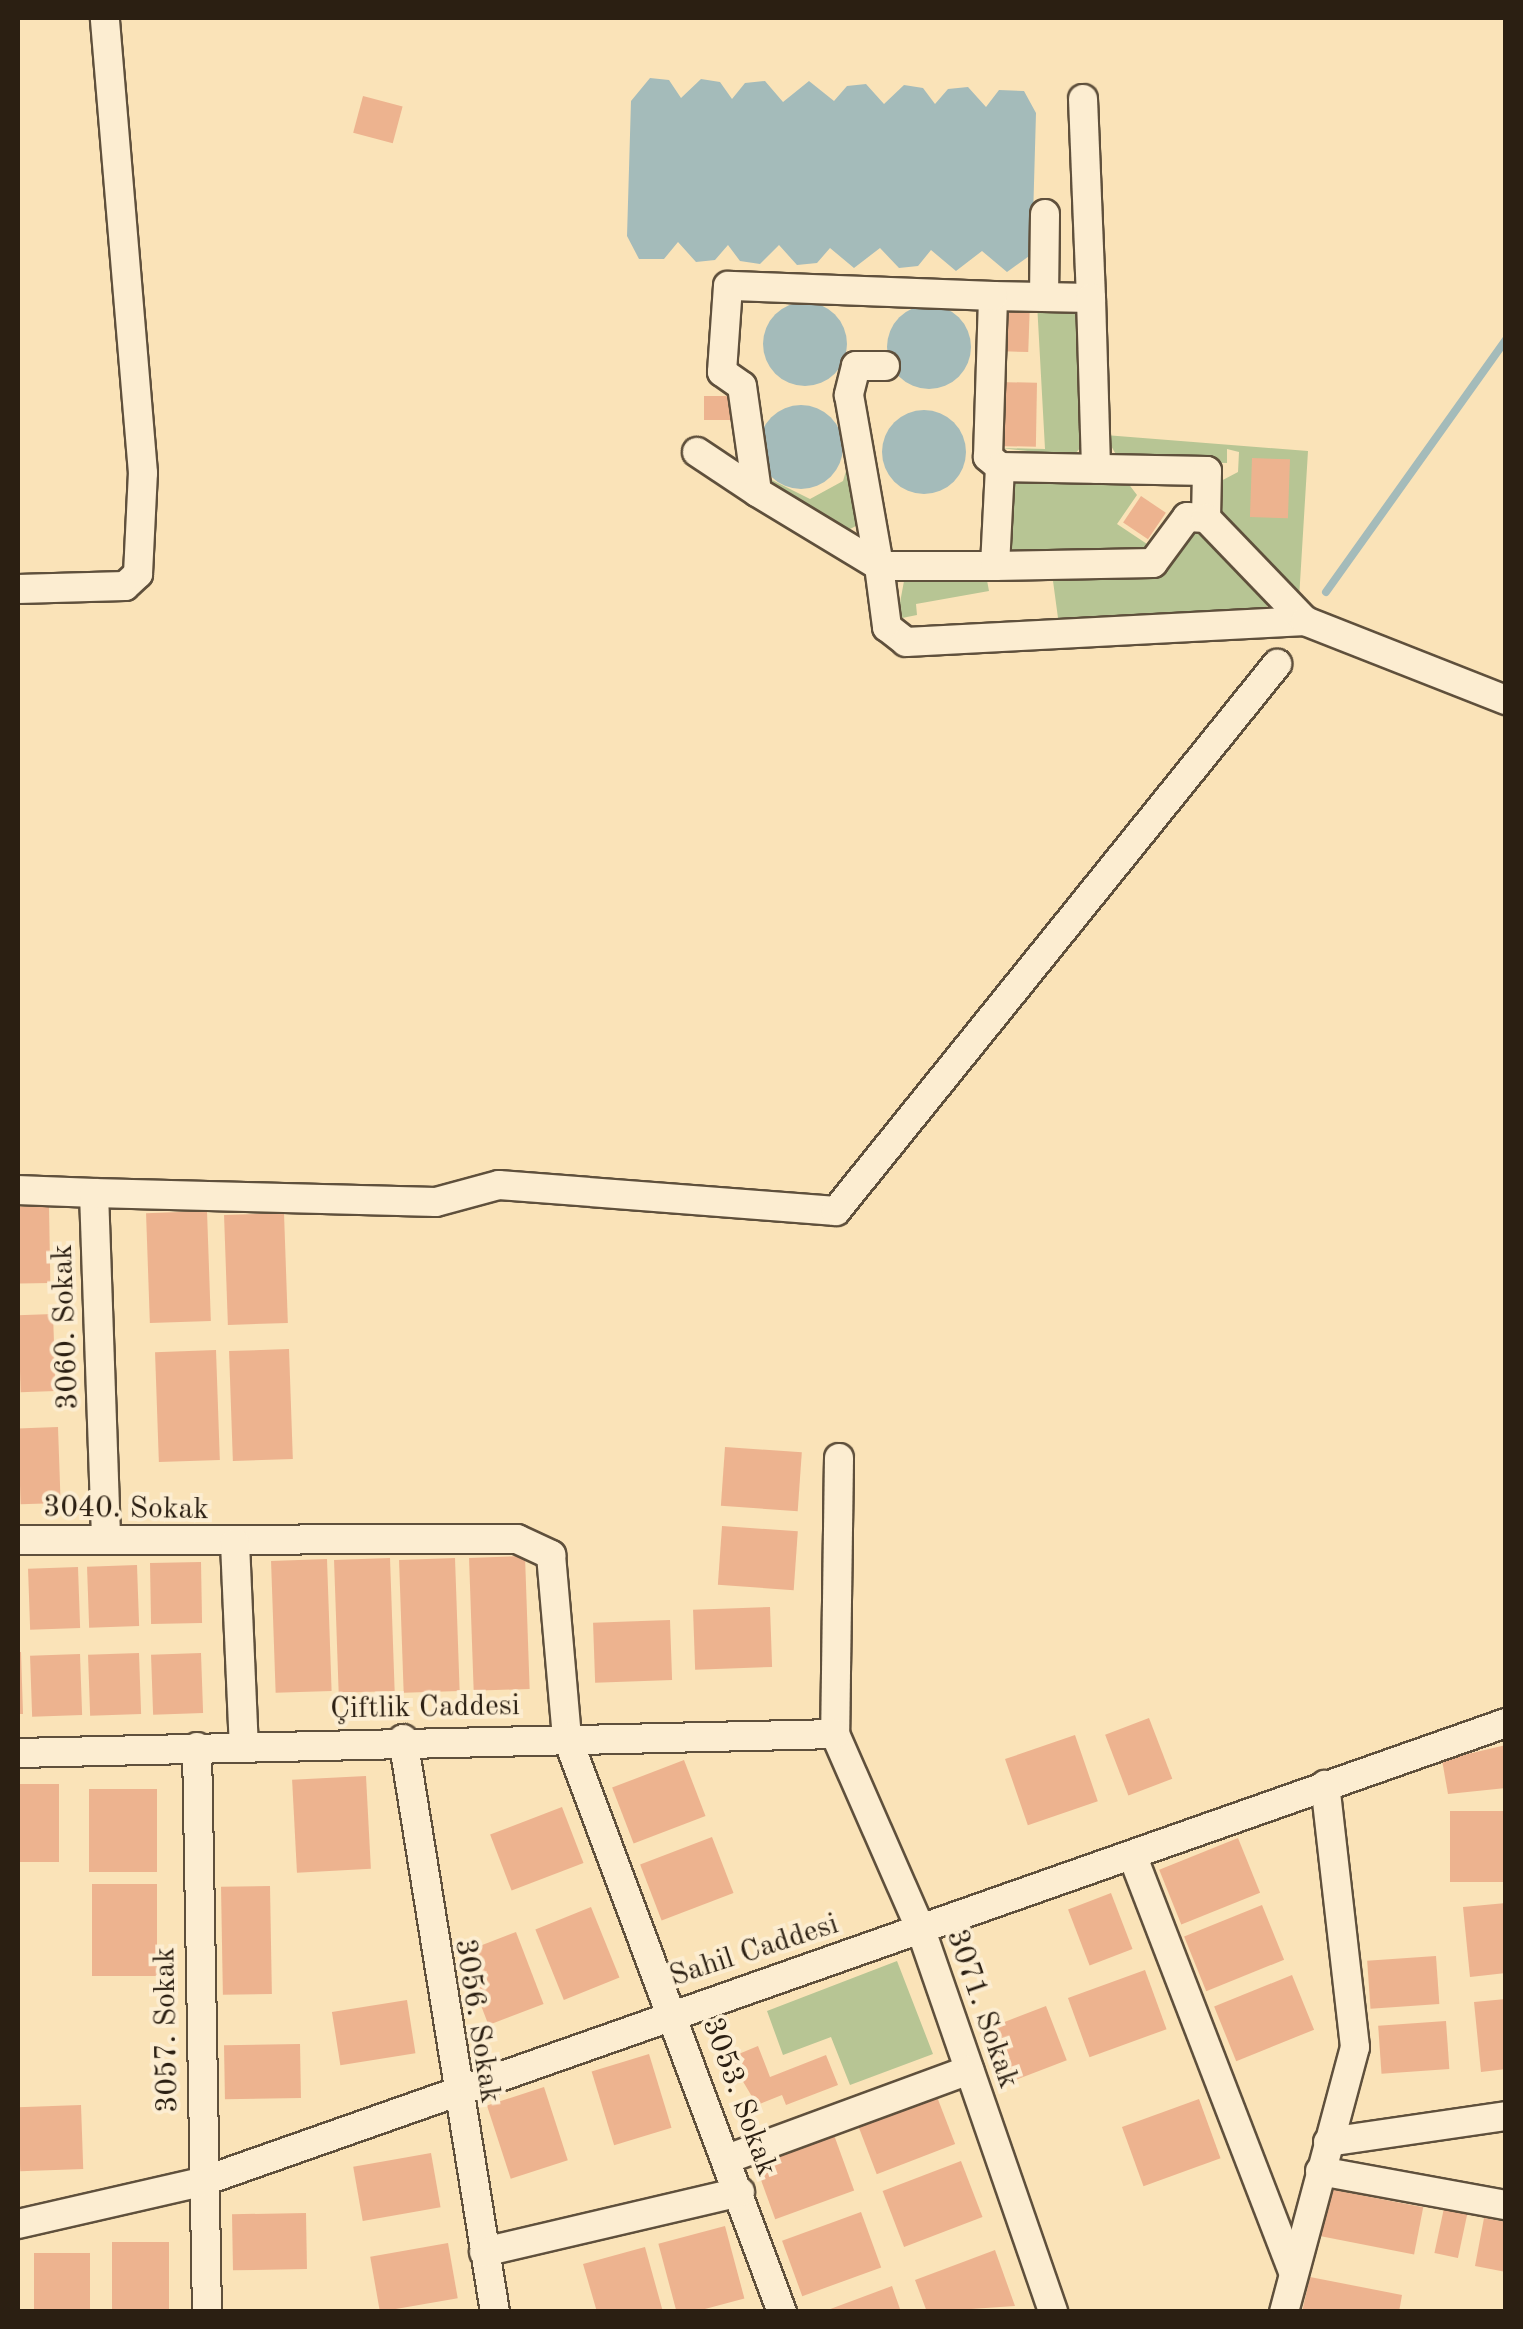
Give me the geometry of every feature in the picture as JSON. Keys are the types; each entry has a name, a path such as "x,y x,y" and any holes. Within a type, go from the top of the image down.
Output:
{"street":[{"path":"18,589 125,586 138,574 143,473 105,18"},
{"path":"1083,99 1096,468"},
{"path":"1044,297 1045,214"},
{"path":"757,492 742,386 722,372 728,286 1092,298"},
{"path":"993,296 988,457 1000,467 1207,471 1206,518"},
{"path":"885,366 856,366 848,395 886,627 906,642 1306,621"},
{"path":"697,452 879,566 1153,564 1187,517 1206,518 1306,621 1506,700"},
{"path":"994,566 1000,467"},
{"path":"18,1190 436,1202 499,1185 836,1211 1277,664"},
{"name":"3060. Sokak","path":"94,1193 106,1536"},
{"path":"834,1734 839,1458"},
{"name":"3040. Sokak","path":"18,1540 106,1536 234,1543 517,1539 543,1547 559,1576 567,1737"},
{"path":"234,1543 244,1746"},
{"name":"Sahil Caddesi","path":"18,2224 201,2182 672,2012 1133,1857 1325,1784 1506,1723"},
{"name":"Çiftlik Caddesi","path":"18,1753 403,1739 834,1734"},
{"name":"3071. Sokak","path":"834,1734 920,1930 1053,2312"},
{"name":"3053. Sokak","path":"567,1737 728,2159 782,2312"},
{"name":"3056. Sokak","path":"403,1739 453,2092 495,2312"},
{"name":"3057. Sokak","path":"197,1747 201,2182 207,2312"},
{"path":"1284,2312 1355,2047 1325,1784"},
{"path":"1133,1857 1293,2272"},
{"path":"728,2159 969,2070"},
{"path":"1328,2142 1506,2116"},
{"path":"1320,2172 1506,2205"},
{"path":"484,2252 740,2192"}],"green space":[{"path":"1037,303 1081,313 1082,446 1073,456 1000,448 1045,449"},
{"path":"1105,435 1308,451 1299,599 1218,523 1219,482 1238,472 1239,452 1227,449 1227,463 1119,460"},
{"path":"849,461 858,525 846,531 777,499 762,475 810,499 843,481"},
{"path":"1017,473 1121,474 1137,495 1117,524 1147,544 1170,522 1152,557 1007,556 1008,483"},
{"path":"1195,522 1270,599 1263,615 1058,618 1053,581 1078,570 1153,572"},
{"path":"986,575 989,591 916,604 917,615 897,619 904,581"},
{"path":"897,1961 933,2054 850,2085 831,2037 783,2055 767,2011"}],"water":[{"path":"650,78 669,80 681,98 701,79 720,82 732,99 745,83 765,81 783,102 809,81 834,101 847,86 866,84 884,104 904,85 923,88 935,104 948,89 968,87 986,107 999,90 1024,91 1036,113 1032,254 1007,272 982,251 956,271 931,250 918,266 899,268 880,248 854,268 830,248 817,263 797,265 779,245 760,264 740,261 728,245 715,260 696,262 678,242 664,259 639,259 627,236 631,101"},
{"path":"805,302 821,305 840,321 847,344 844,360 828,379 805,386 789,383 770,367 763,344 766,328 782,309"},
{"path":"929,305 945,308 964,324 971,347 968,363 952,382 929,389 913,386 894,370 887,347 890,331 906,312"},
{"path":"801,405 824,412 836,424 843,447 836,470 824,482 801,489 778,482 766,470 759,447 766,424 778,412"},
{"path":"924,410 940,413 954,422 963,436 963,468 954,482 940,491 924,494 908,491 894,482 885,468 882,452 885,436 894,422 908,413"}],"building":[{"path":"363,96 403,107 393,143 353,133"},
{"path":"998,301 1030,302 1028,352 996,351"},
{"path":"996,382 1037,383 1036,447 995,446"},
{"path":"704,396 731,396 731,420 704,420"},
{"path":"1252,458 1290,459 1288,518 1250,517"},
{"path":"1141,496 1166,513 1148,539 1123,523"},
{"path":"49,1206 50,1283 19,1284 18,1207"},
{"path":"207,1211 211,1321 150,1323 146,1213"},
{"path":"284,1213 288,1323 228,1325 224,1215"},
{"path":"53,1314 56,1391 21,1392 18,1315"},
{"path":"289,1349 293,1459 233,1461 229,1351"},
{"path":"216,1350 220,1460 159,1462 155,1352"},
{"path":"58,1427 61,1503 21,1504 18,1428"},
{"path":"725,1447 802,1452 798,1511 721,1506"},
{"path":"722,1526 798,1531 794,1590 718,1585"},
{"path":"525,1556 530,1689 474,1691 469,1558"},
{"path":"390,1558 395,1691 339,1693 334,1560"},
{"path":"455,1558 460,1691 404,1693 399,1560"},
{"path":"327,1559 332,1691 276,1693 271,1561"},
{"path":"201,1562 202,1623 151,1624 150,1563"},
{"path":"137,1565 139,1626 89,1628 87,1567"},
{"path":"78,1567 80,1628 30,1630 28,1569"},
{"path":"770,1607 772,1667 695,1670 693,1610"},
{"path":"670,1620 672,1680 595,1683 593,1623"},
{"path":"21,1652 23,1714 18,1714"},
{"path":"139,1653 141,1714 90,1716 88,1655"},
{"path":"201,1653 203,1713 153,1715 151,1655"},
{"path":"80,1654 82,1715 32,1717 30,1656"},
{"path":"1149,1718 1172,1779 1128,1796 1105,1735"},
{"path":"1075,1735 1098,1801 1028,1825 1005,1759"},
{"path":"1506,1745 1506,1788 1448,1794 1442,1760"},
{"path":"684,1760 706,1816 634,1844 612,1788"},
{"path":"366,1776 371,1869 297,1873 292,1780"},
{"path":"18,1784 59,1784 59,1862 18,1862"},
{"path":"89,1789 157,1789 157,1872 89,1872"},
{"path":"562,1807 584,1863 512,1891 490,1835"},
{"path":"1450,1811 1506,1811 1506,1882 1450,1882"},
{"path":"712,1837 734,1893 662,1921 640,1865"},
{"path":"1238,1838 1260,1893 1181,1925 1159,1870"},
{"path":"92,1884 157,1884 157,1976 92,1976"},
{"path":"270,1886 272,1994 223,1995 221,1887"},
{"path":"1111,1893 1133,1949 1090,1965 1068,1909"},
{"path":"1506,1903 1506,1973 1470,1977 1463,1907"},
{"path":"1262,1905 1284,1960 1206,1991 1184,1936"},
{"path":"591,1907 619,1977 564,2000 535,1929"},
{"path":"516,1932 544,2004 489,2025 461,1953"},
{"path":"1436,1956 1439,2004 1371,2009 1367,1961"},
{"path":"1145,1970 1167,2029 1089,2057 1068,1998"},
{"path":"1292,1975 1314,2030 1236,2061 1214,2006"},
{"path":"1506,1999 1506,2069 1481,2072 1474,2002"},
{"path":"407,2000 415,2053 340,2065 332,2012"},
{"path":"1046,2006 1067,2060 1001,2086 980,2031"},
{"path":"1446,2021 1449,2069 1382,2074 1378,2026"},
{"path":"300,2044 301,2098 225,2099 224,2045"},
{"path":"758,2046 770,2077 826,2055 838,2085 786,2105 782,2095 757,2105 729,2058"},
{"path":"649,2054 672,2128 614,2145 592,2072"},
{"path":"544,2087 568,2160 511,2179 487,2106"},
{"path":"934,2089 955,2144 877,2174 856,2119"},
{"path":"1199,2099 1221,2158 1143,2186 1122,2127"},
{"path":"81,2105 83,2169 20,2171 18,2107"},
{"path":"834,2135 854,2190 775,2219 755,2164"},
{"path":"431,2153 441,2207 363,2221 353,2167"},
{"path":"961,2161 983,2217 904,2247 883,2191"},
{"path":"1329,2189 1423,2207 1414,2254 1320,2236"},
{"path":"1444,2208 1467,2213 1458,2258 1434,2253"},
{"path":"861,2212 881,2267 802,2296 782,2241"},
{"path":"306,2213 307,2269 233,2270 232,2214"},
{"path":"1484,2218 1506,2222 1506,2272 1475,2266"},
{"path":"725,2226 744,2298 694,2312 677,2312 658,2244"},
{"path":"112,2242 169,2242 169,2312 112,2312"},
{"path":"448,2243 458,2298 380,2312 370,2257"},
{"path":"645,2247 663,2312 597,2312 583,2264"},
{"path":"995,2250 1015,2306 927,2312 915,2280"},
{"path":"34,2253 90,2253 90,2312 34,2312"},
{"path":"1310,2277 1402,2295 1399,2312 1302,2312"},
{"path":"892,2286 901,2312 825,2312 825,2311"}],"waterway":[{"path":"1326,592 1506,340"}]}
